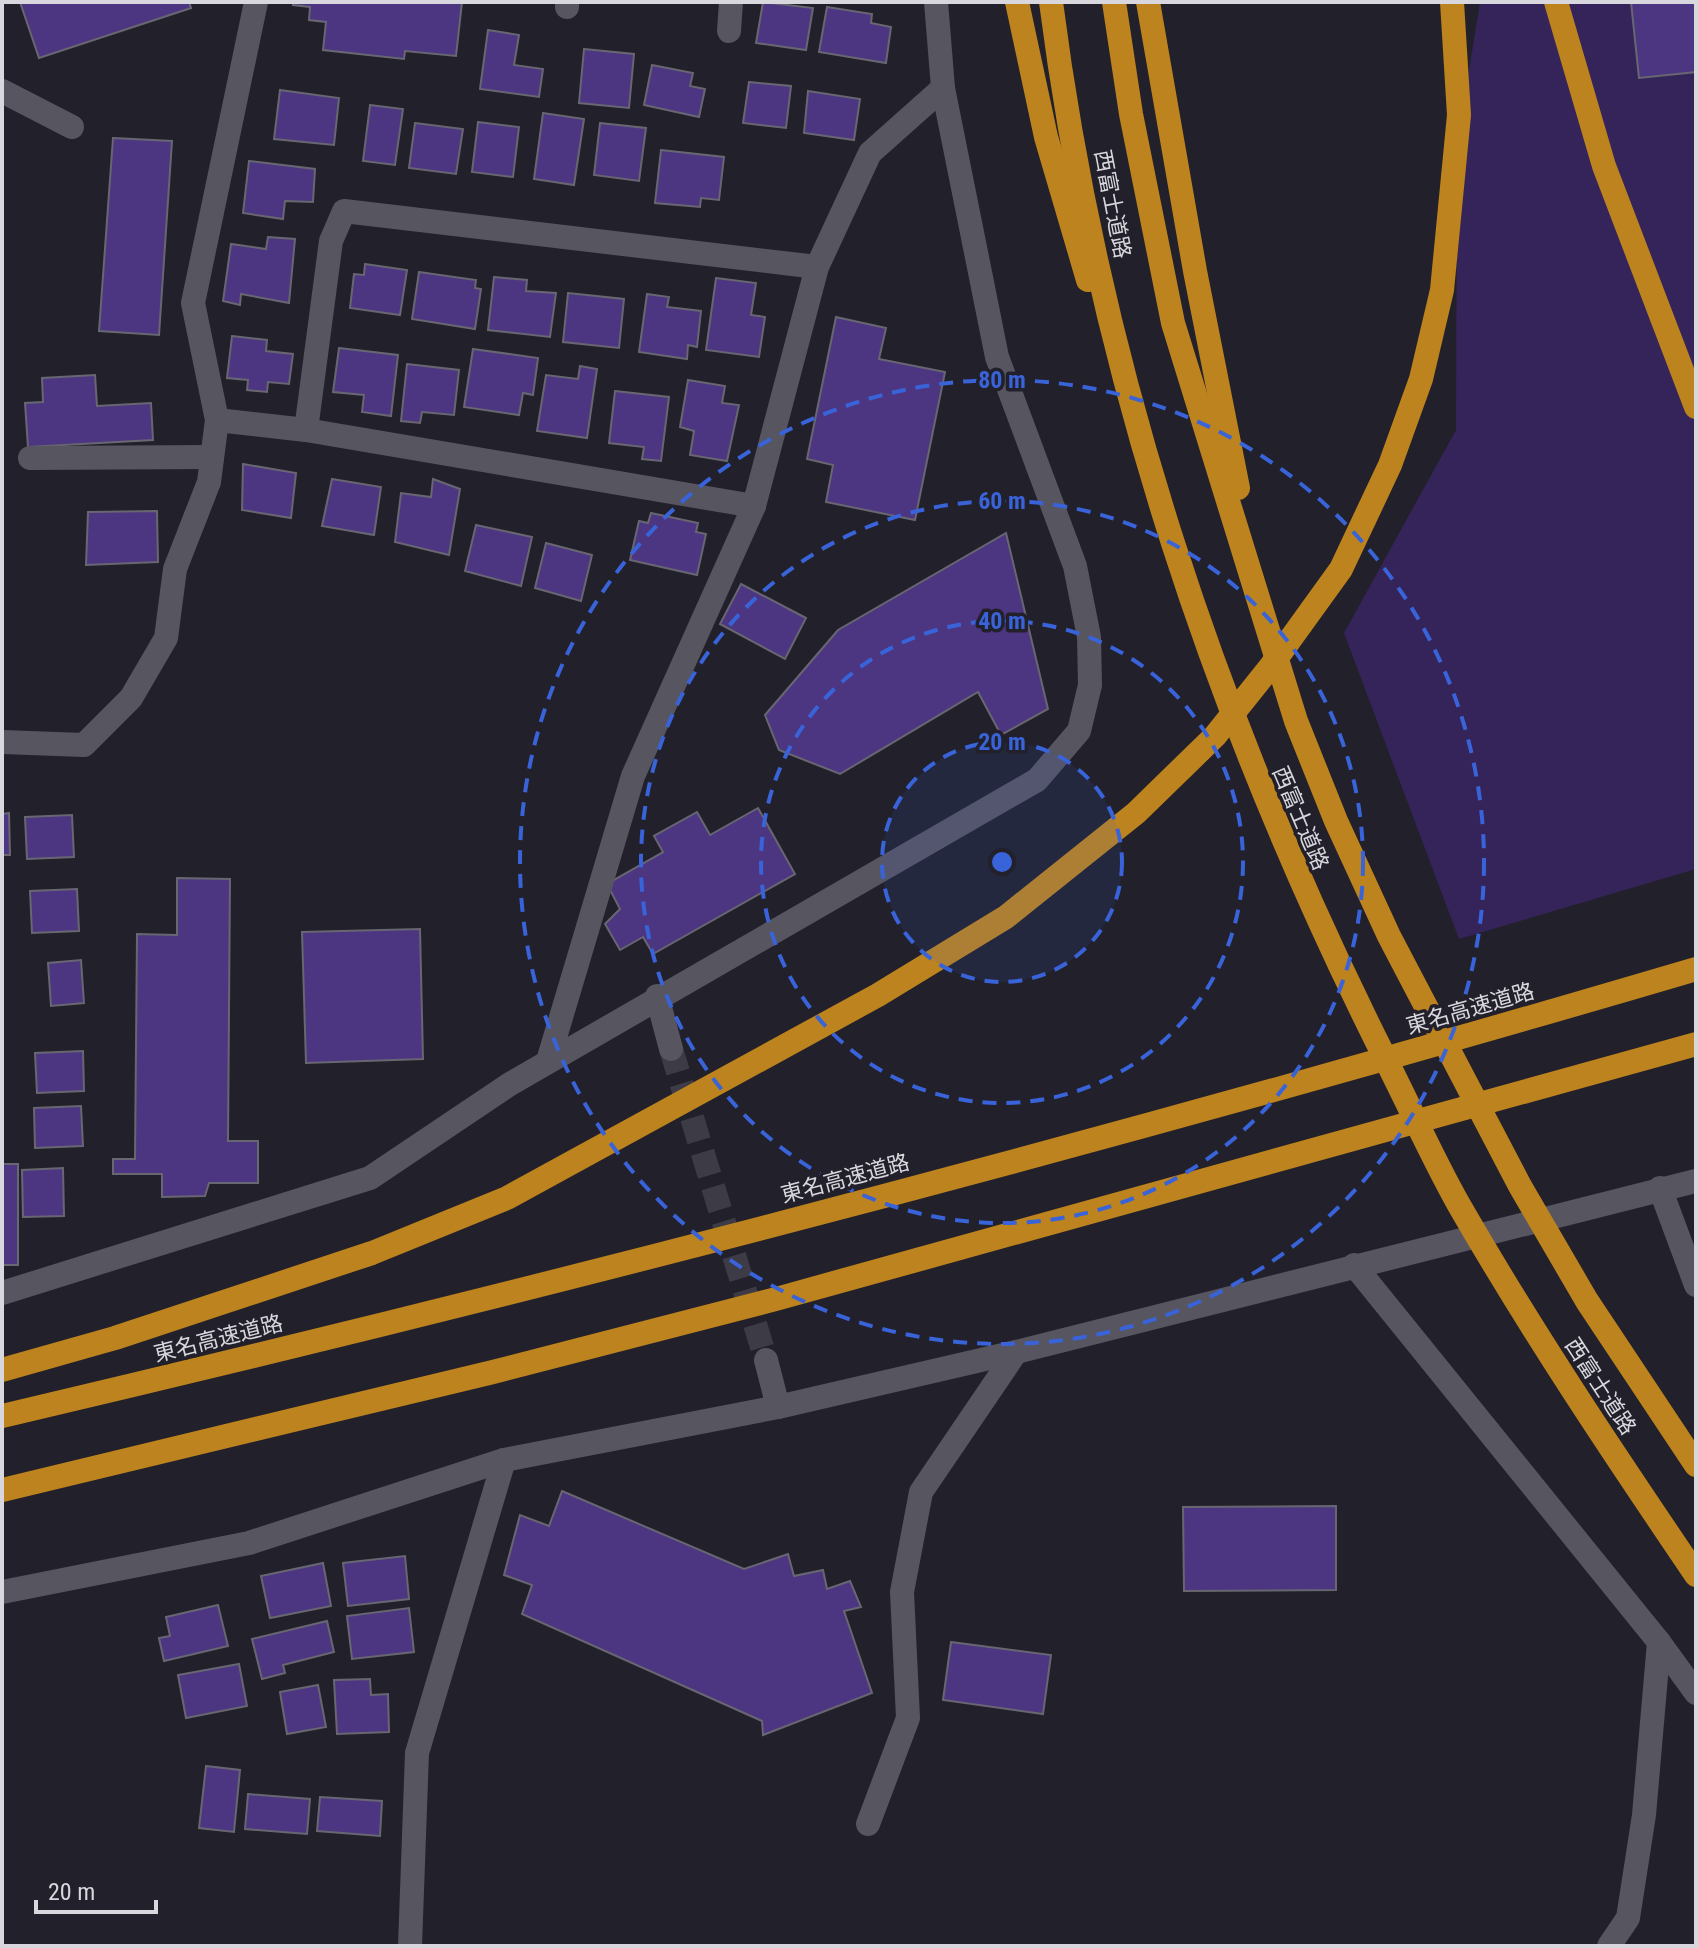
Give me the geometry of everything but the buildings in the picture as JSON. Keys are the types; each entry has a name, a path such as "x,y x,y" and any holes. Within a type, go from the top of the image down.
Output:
{"highway":[{"path":"1017,2 1050,152 1081,259 1142,437"},
{"name":"西富士道路","path":"1051,2 1102,282 1142,437 1173,540 1248,759 1332,952 1464,1213 1531,1328 1696,1575"},
{"name":"西富士道路","path":"1114,2 1131,114 1173,323 1296,721 1324,792 1389,936 1520,1186 1587,1301 1696,1465"},
{"path":"1148,2 1195,271 1264,620"},
{"path":"2,1370 115,1338 312,1273 507,1198 878,995 1006,917 1136,813 1215,736 1271,666 1341,569 1390,465 1421,379 1442,290 1459,115 1452,2"},
{"path":"1556,2 1604,166 1696,407"},
{"name":"東名高速道路","path":"2,1416 548,1283 1272,1090 1696,969"},
{"path":"2,1490 447,1383 776,1299 1696,1044"},
{"path":"1565,1081 1696,1056"}],"street":[{"path":"2,742 84,745 131,698 166,638 175,569 209,482 217,420 193,303 256,2"},
{"path":"729,31 731,2"},
{"path":"2,1293 370,1178 548,1061 1037,780 1079,731 1090,685 1089,637 1075,566 997,357 943,88 936,2"},
{"path":"548,1061 633,776 754,506 817,267 870,153 943,88"},
{"path":"2,91 72,127"},
{"path":"306,430 331,241 344,211 817,267"},
{"path":"217,420 306,430 754,506"},
{"path":"30,458 212,457"},
{"path":"657,996 671,1049"},
{"path":"2,1592 249,1543 504,1460 778,1407 1016,1352 1696,1181"},
{"path":"1660,1188 1696,1285"},
{"path":"1354,1265 1659,1642 1696,1693"},
{"path":"868,1824 908,1718 902,1592 921,1492 1016,1352"},
{"path":"766,1360 778,1407"},
{"path":"410,1946 417,1753 504,1460"},
{"path":"1609,1946 1628,1918 1644,1815 1659,1642"}],"shaded area":[{"path":"1480,2 1696,2 1696,869 1459,939 1344,633 1456,430 1457,145"}],"tunnel":[{"path":"671,1049 766,1360"}]}
